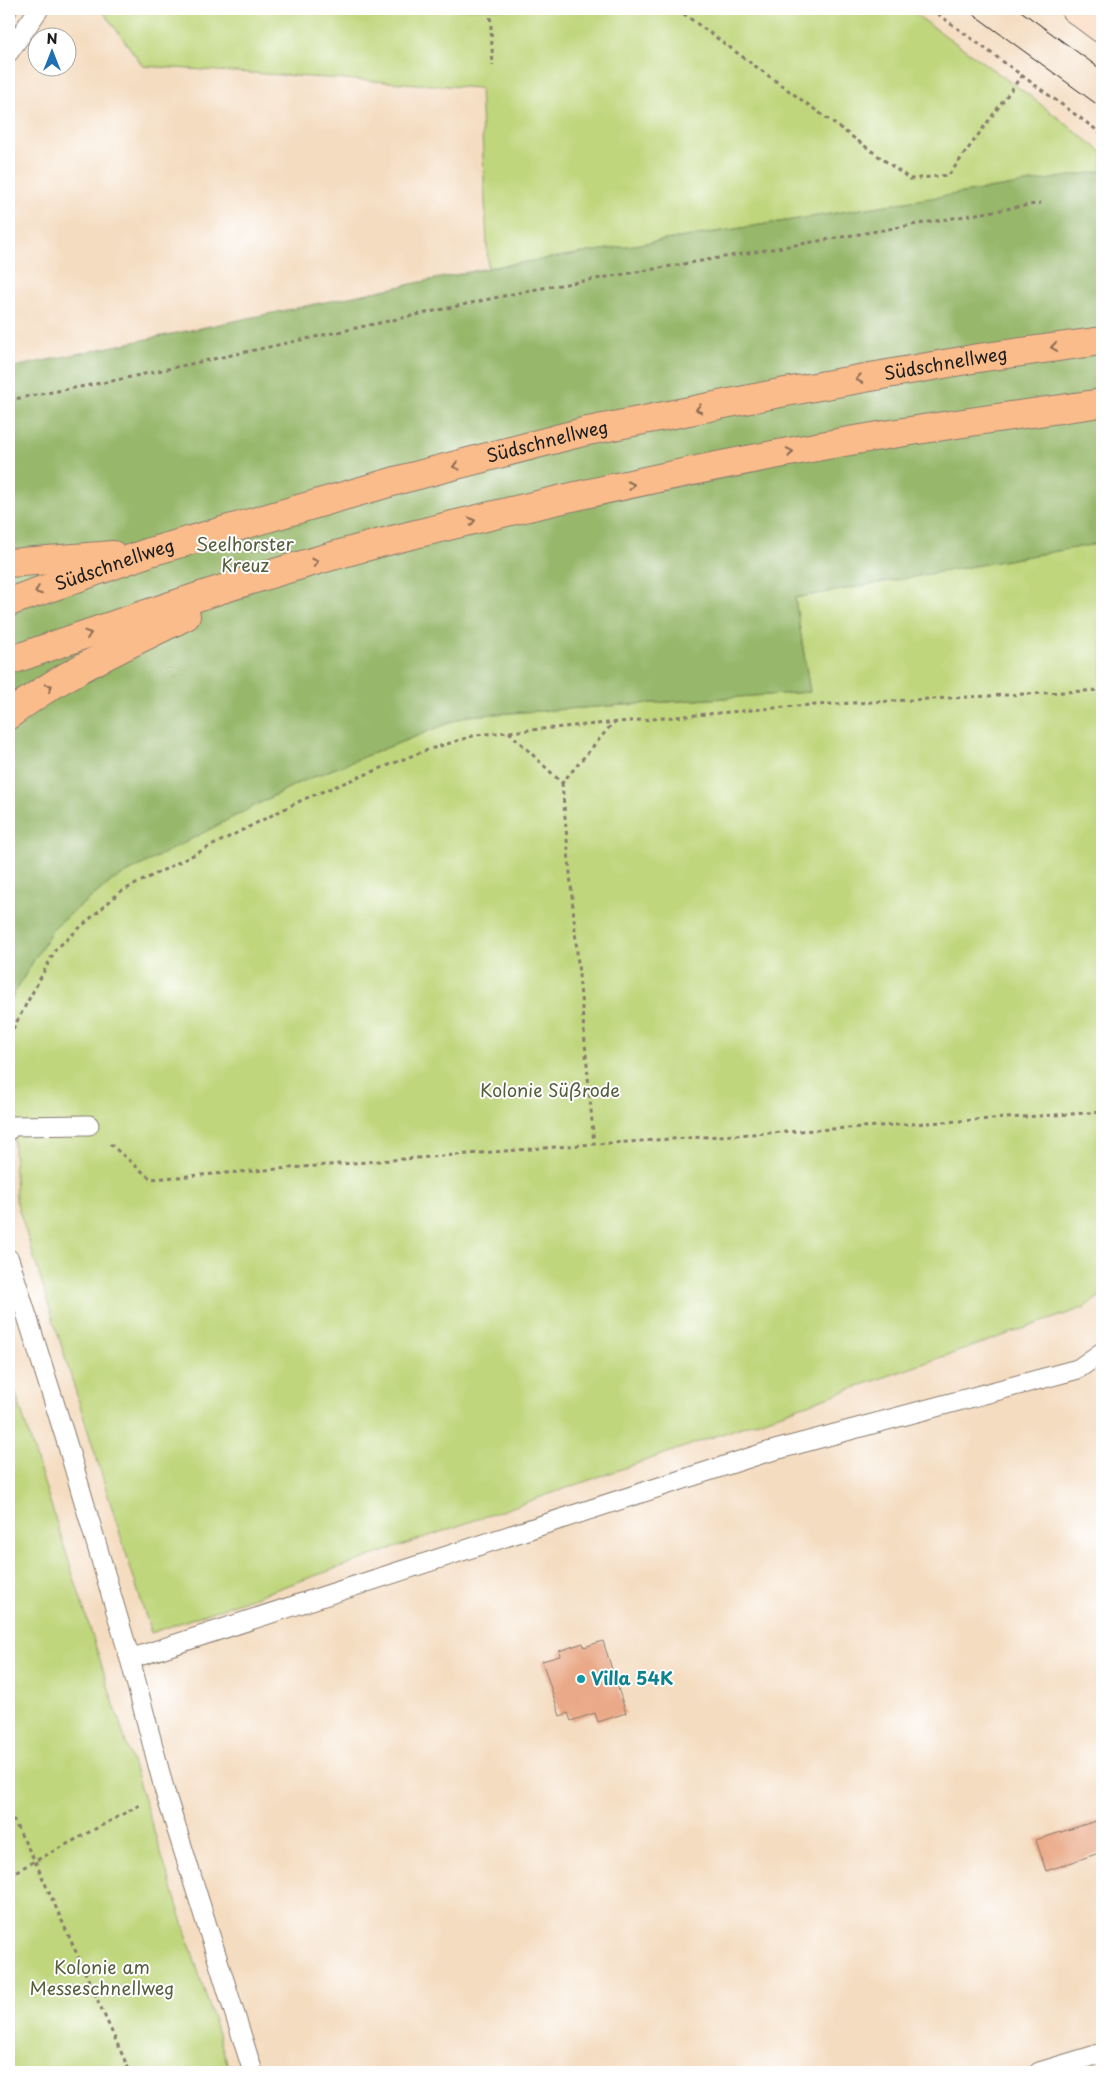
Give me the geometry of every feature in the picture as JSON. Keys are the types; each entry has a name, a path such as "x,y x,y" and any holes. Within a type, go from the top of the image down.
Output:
{"highway":[{"name":"Südschnellweg","path":"9,602 150,552 399,480 583,432 780,393 959,361 1102,341"},
{"path":"9,661 268,575 423,532 598,492 791,452 983,420 1102,403"},
{"path":"9,563 150,552"},
{"path":"9,714 32,696 84,667 268,575"}],"main road":[{"path":"1075,9 1102,29"}],"lane":[{"path":"9,52 39,9"},
{"path":"9,1130 11,1126 89,1125"},
{"path":"9,1259 66,1440 130,1659 165,1792 253,2072"},
{"path":"130,1659 764,1453 1078,1368 1102,1352"},
{"path":"1039,2072 1102,2053"}],"path":[{"path":"490,9 493,66"},
{"path":"677,9 910,179 949,175 1022,75"},
{"path":"931,9 1102,134"},
{"path":"9,400 112,382 531,290 1041,203"},
{"path":"9,1036 56,949 120,892 304,799 424,752 476,735 796,706 1102,690"},
{"path":"562,783 613,723"},
{"path":"508,732 562,783 594,1144"},
{"path":"89,1125 151,1179 594,1144 1102,1112"},
{"path":"9,1875 165,1792"},
{"path":"9,1812 35,1862 130,2072"}],"green space":[{"path":"101,9 908,9 1030,96 1102,152 1102,171 488,268 480,88 143,66"},
{"name":"Seelhorster Kreuz","path":"1102,171 1102,543 795,598 810,692 467,716 298,783 113,880 53,928 9,1002 9,368 488,268"},
{"name":"Kolonie Süßrode","path":"1102,543 1102,1295 1083,1308 151,1633 16,1200 11,1067 9,1064 9,1002 53,928 113,880 298,783 467,716 810,692 795,598"},
{"name":"Kolonie am Messeschnellweg","path":"9,1372 230,2072 9,2072"}],"building":[{"path":"9,9 19,9 9,27"},
{"name":"Villa 54K","path":"603,1641 626,1713 598,1722 595,1713 571,1721 568,1713 560,1716 542,1661 560,1656 559,1651 583,1643 584,1647"},
{"path":"1102,1819 1102,1852 1046,1871 1036,1840"}],"tram line":[{"path":"966,9 1102,108"},
{"path":"1018,9 1102,70"}],"place":[{"name":"Villa 54K","path":"581,1679"}]}
